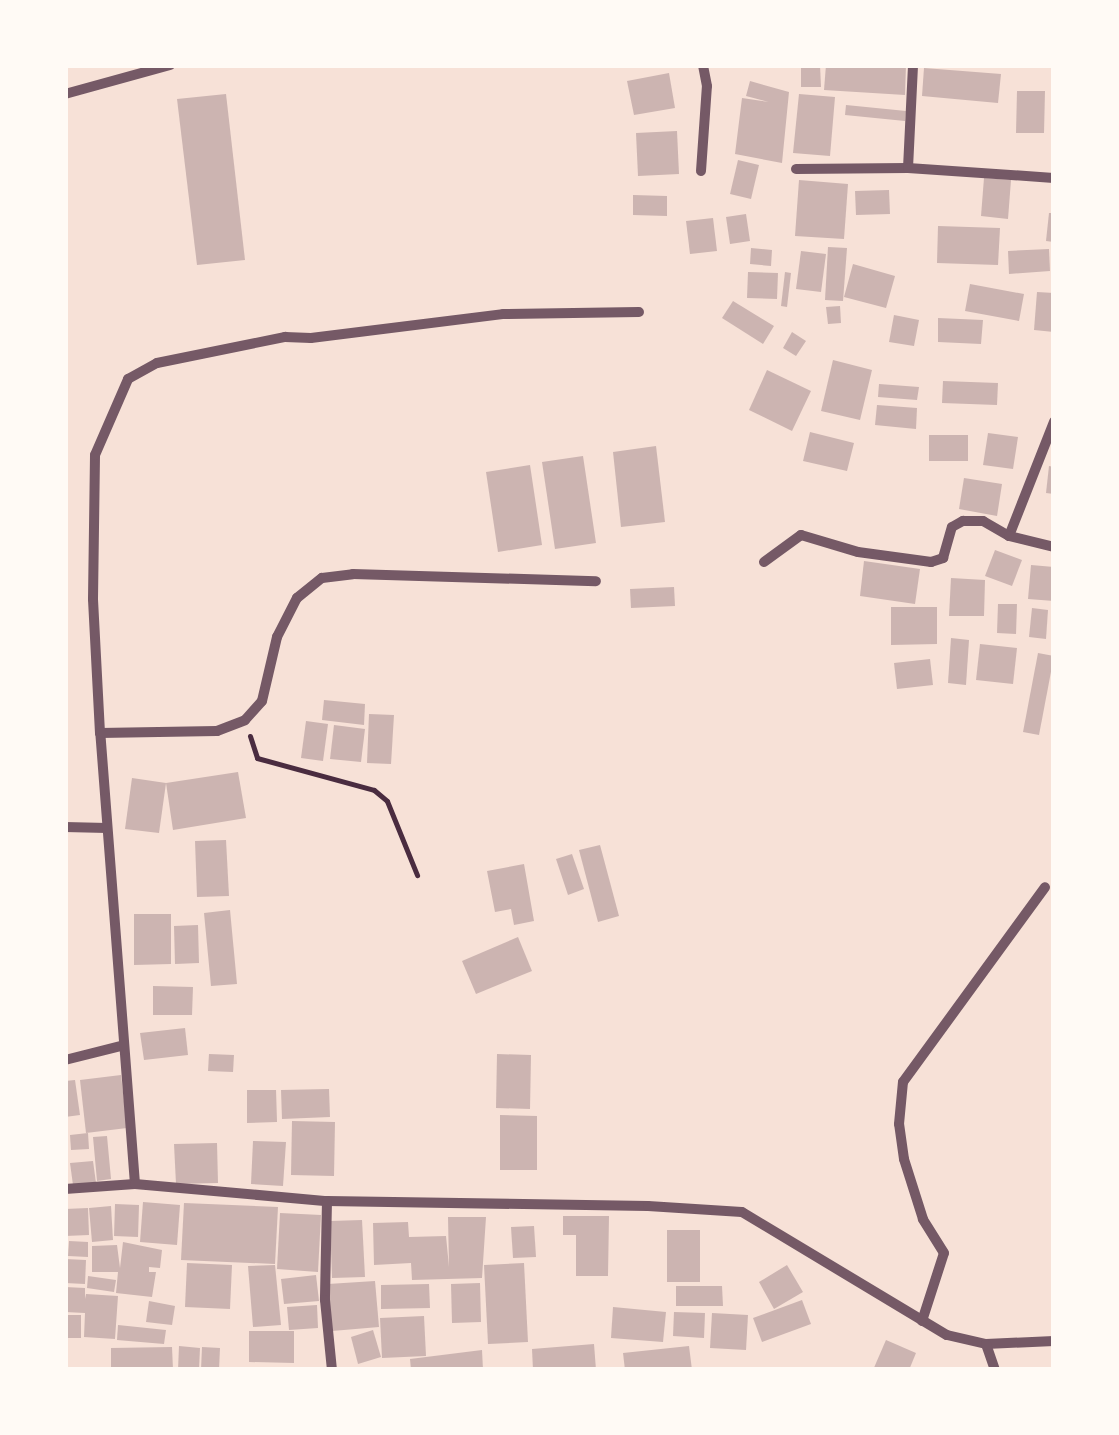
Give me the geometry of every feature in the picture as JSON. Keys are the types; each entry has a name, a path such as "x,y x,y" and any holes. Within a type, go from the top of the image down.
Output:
{"street":[{"path":"65,94 170,65"},
{"path":"700,172 707,86 702,65"},
{"path":"908,168 913,65"},
{"path":"796,169 908,168 1054,178"},
{"path":"135,1184 120,1046 94,599 94,455 128,379 157,363 285,337 311,338 504,314 639,312"},
{"path":"1009,536 1054,422"},
{"path":"764,562 802,536 858,552 931,562 943,558 952,527 963,521 983,521 1009,536 1054,547"},
{"path":"100,733 217,730 245,720 262,700 277,637 296,598 322,578 353,574 596,581"},
{"path":"65,827 106,828"},
{"path":"922,1321 944,1253 923,1219 904,1159 899,1124 903,1082 1045,887"},
{"path":"65,1060 120,1046"},
{"path":"65,1189 135,1184 327,1201 648,1206 742,1212 947,1335 981,1342 1054,1341"},
{"path":"327,1201 325,1300 332,1370"},
{"path":"981,1342 996,1370"}],"path":[{"path":"245,720 257,758 374,790 388,801 418,875"}],"building":[{"path":"801,65 820,65 821,87 801,87"},
{"path":"826,65 906,65 905,95 824,90"},
{"path":"924,68 1001,74 998,103 922,96"},
{"path":"669,73 675,108 634,115 627,81"},
{"path":"750,81 789,92 782,163 735,154 742,98 769,102 746,96"},
{"path":"1017,91 1045,91 1044,133 1016,133"},
{"path":"226,94 245,260 197,265 177,99"},
{"path":"799,94 835,97 830,156 793,153"},
{"path":"846,105 906,111 905,121 845,115"},
{"path":"677,131 679,174 638,176 636,133"},
{"path":"738,160 759,165 751,199 730,194"},
{"path":"984,178 1011,180 1008,219 981,216"},
{"path":"799,180 848,184 844,239 795,236"},
{"path":"889,190 890,214 856,215 855,191"},
{"path":"633,195 667,196 667,216 633,215"},
{"path":"1049,213 1054,213 1054,242 1046,241"},
{"path":"746,214 750,241 730,244 726,217"},
{"path":"713,218 717,251 690,254 686,221"},
{"path":"938,226 1000,228 998,265 937,263"},
{"path":"828,247 847,248 843,301 825,300"},
{"path":"751,248 772,250 771,266 750,264"},
{"path":"1049,249 1050,271 1009,274 1008,251"},
{"path":"801,251 826,254 821,292 796,289"},
{"path":"853,264 895,276 886,308 844,297"},
{"path":"748,272 778,273 777,299 747,298"},
{"path":"785,272 791,273 787,307 781,306"},
{"path":"970,284 1024,294 1019,321 965,311"},
{"path":"1037,292 1054,293 1054,332 1034,330"},
{"path":"733,301 774,326 763,344 722,318"},
{"path":"840,306 841,323 828,324 826,307"},
{"path":"894,315 919,320 914,346 889,342"},
{"path":"938,318 983,320 981,344 938,342"},
{"path":"792,332 806,341 796,356 783,348"},
{"path":"833,360 872,370 860,420 821,411"},
{"path":"767,370 811,391 792,431 749,410"},
{"path":"943,381 998,383 997,405 942,403"},
{"path":"879,384 919,387 917,400 878,397"},
{"path":"877,405 917,408 916,429 875,425"},
{"path":"810,432 854,443 847,471 803,461"},
{"path":"988,433 1018,437 1013,469 983,465"},
{"path":"929,435 968,435 968,461 929,461"},
{"path":"656,446 665,522 621,527 613,452"},
{"path":"583,456 596,543 555,549 542,462"},
{"path":"530,465 542,545 498,552 486,472"},
{"path":"1049,466 1054,467 1054,494 1046,493"},
{"path":"964,478 1002,484 997,516 959,509"},
{"path":"995,550 1022,560 1012,586 985,576"},
{"path":"864,561 920,569 915,604 860,596"},
{"path":"1031,565 1054,567 1054,601 1028,599"},
{"path":"951,578 985,580 984,616 949,616"},
{"path":"674,587 675,606 631,608 630,589"},
{"path":"998,604 1017,604 1016,634 997,633"},
{"path":"891,607 937,607 937,644 891,645"},
{"path":"1032,608 1048,610 1046,639 1029,637"},
{"path":"951,638 969,640 966,685 948,683"},
{"path":"980,644 1017,648 1013,684 976,680"},
{"path":"1038,653 1054,656 1039,735 1023,732"},
{"path":"930,659 933,685 897,689 894,663"},
{"path":"324,700 365,704 364,725 322,720"},
{"path":"369,714 394,715 391,764 367,763"},
{"path":"306,721 328,724 323,761 301,758"},
{"path":"334,725 365,729 361,762 330,759"},
{"path":"238,772 246,818 173,830 166,783"},
{"path":"132,778 166,783 159,833 125,829"},
{"path":"226,840 229,896 197,897 195,841"},
{"path":"600,845 619,916 598,922 579,850"},
{"path":"572,854 584,889 568,895 556,859"},
{"path":"524,864 534,921 514,925 511,909 495,912 487,871"},
{"path":"230,910 237,984 211,986 204,913"},
{"path":"134,914 171,914 171,964 134,965"},
{"path":"198,925 199,963 175,964 174,926"},
{"path":"518,937 532,971 476,994 462,961"},
{"path":"153,986 193,987 192,1015 153,1015"},
{"path":"185,1028 188,1055 144,1060 140,1033"},
{"path":"209,1054 234,1055 233,1072 208,1071"},
{"path":"497,1054 531,1055 530,1109 496,1108"},
{"path":"121,1075 127,1128 86,1133 80,1080"},
{"path":"75,1080 80,1115 65,1117 65,1081"},
{"path":"329,1089 330,1117 282,1119 281,1090"},
{"path":"247,1090 276,1090 277,1122 247,1123"},
{"path":"500,1115 537,1116 537,1170 500,1170"},
{"path":"292,1121 335,1122 334,1176 291,1175"},
{"path":"88,1133 89,1149 71,1150 70,1135"},
{"path":"107,1136 111,1179 97,1181 93,1137"},
{"path":"253,1141 286,1142 283,1186 251,1184"},
{"path":"217,1143 218,1183 176,1184 174,1144"},
{"path":"93,1161 96,1183 73,1185 70,1163"},
{"path":"143,1202 180,1205 177,1245 140,1242"},
{"path":"184,1203 278,1207 275,1264 181,1260"},
{"path":"115,1204 139,1205 138,1237 114,1236"},
{"path":"111,1206 113,1240 92,1242 89,1208"},
{"path":"88,1208 89,1235 65,1236 65,1209"},
{"path":"280,1213 321,1215 318,1272 277,1269"},
{"path":"563,1216 609,1216 608,1276 576,1276 576,1235 563,1235"},
{"path":"448,1217 486,1217 482,1278 412,1280 411,1263 374,1265 373,1223 408,1222 409,1237 446,1236 449,1267"},
{"path":"362,1220 365,1277 332,1278 330,1221"},
{"path":"534,1226 536,1257 513,1258 511,1227"},
{"path":"667,1230 700,1230 700,1282 667,1282"},
{"path":"69,1241 88,1242 88,1257 68,1256"},
{"path":"123,1242 162,1250 160,1268 149,1267 149,1272 156,1272 152,1297 116,1293 118,1272 92,1272 92,1246 117,1245 120,1268"},
{"path":"65,1259 86,1260 85,1284 65,1283"},
{"path":"187,1263 232,1265 230,1309 185,1307"},
{"path":"524,1263 528,1342 488,1344 484,1265"},
{"path":"275,1265 281,1325 253,1327 248,1266"},
{"path":"787,1265 803,1292 774,1309 759,1282"},
{"path":"316,1275 319,1301 284,1304 281,1279"},
{"path":"88,1276 116,1280 114,1292 87,1288"},
{"path":"375,1281 379,1327 332,1331 328,1284"},
{"path":"480,1283 481,1322 452,1323 451,1284"},
{"path":"429,1284 430,1308 381,1309 381,1285"},
{"path":"676,1286 722,1286 723,1306 676,1306"},
{"path":"65,1287 85,1288 85,1299 86,1294 118,1296 115,1339 84,1337 85,1313 65,1312"},
{"path":"802,1300 811,1324 762,1342 753,1318"},
{"path":"149,1301 175,1306 172,1325 146,1322"},
{"path":"317,1305 318,1328 289,1330 287,1307"},
{"path":"613,1307 666,1312 663,1342 611,1338"},
{"path":"674,1312 705,1313 704,1338 673,1336"},
{"path":"712,1313 748,1315 746,1350 710,1348"},
{"path":"65,1315 81,1315 81,1338 65,1338"},
{"path":"424,1316 426,1356 382,1358 380,1318"},
{"path":"118,1325 166,1330 164,1344 117,1340"},
{"path":"373,1330 381,1357 358,1364 351,1337"},
{"path":"249,1331 294,1331 294,1363 249,1362"},
{"path":"886,1340 916,1353 909,1370 873,1370"},
{"path":"594,1344 596,1370 533,1370 532,1349"},
{"path":"179,1346 200,1348 199,1370 178,1370"},
{"path":"689,1346 692,1370 625,1370 623,1353"},
{"path":"172,1347 173,1370 111,1370 111,1348"},
{"path":"202,1347 220,1348 219,1370 201,1370"},
{"path":"482,1350 483,1370 411,1370 410,1359"}]}
